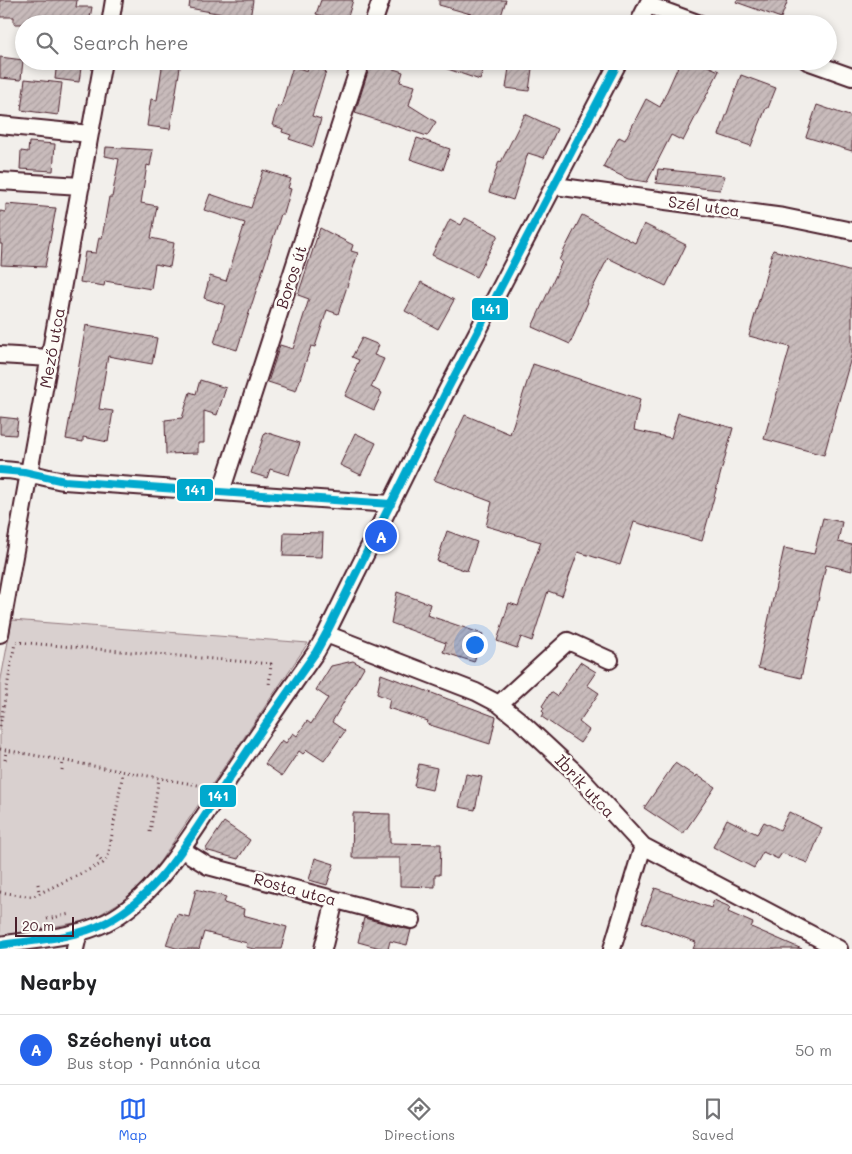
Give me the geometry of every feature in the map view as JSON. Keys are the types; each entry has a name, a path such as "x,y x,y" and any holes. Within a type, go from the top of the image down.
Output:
{"street":[{"path":"112,15 114,0"},
{"path":"376,15 381,0"},
{"path":"643,15 649,3 678,15"},
{"name":"Mező utca","path":"8,637 30,475 101,70"},
{"name":"Boros út","path":"221,492 358,70"},
{"path":"0,945 79,932 106,922 128,910 145,894 181,849 316,652 445,394 614,70"},
{"path":"832,70 852,77"},
{"path":"0,125 90,134"},
{"path":"0,181 81,186"},
{"name":"Szél utca","path":"555,186 784,217 852,231"},
{"path":"0,355 50,358"},
{"path":"0,470 12,470 64,481 391,504"},
{"name":"Ibrik utca","path":"326,634 476,692 499,704 575,772 643,846 839,949"},
{"path":"499,704 568,641 610,660"},
{"path":"612,949 643,846"},
{"name":"Rosta utca","path":"181,849 208,866 412,920"},
{"path":"323,949 335,900"},
{"path":"75,949 79,932"}],"path":[{"path":"8,637 15,642 271,664 270,678"},
{"path":"8,637 15,642"},
{"path":"0,726 15,642"},
{"path":"0,750 203,786 197,793"},
{"path":"5,760 6,751"},
{"path":"62,770 63,761"},
{"path":"0,892 27,896 39,893 103,863 108,857 123,772"},
{"path":"150,832 159,778"},
{"path":"98,856 103,863"},
{"path":"38,884 39,893"},
{"path":"45,919 72,914"}],"shaded area":[{"path":"12,620 308,643 161,860 142,884 125,899 94,918 0,936 0,684"}],"building":[{"path":"0,0 77,0 76,7 92,7 91,15 15,15 15,24 14,17 0,17"},
{"path":"190,0 253,0 251,15 228,15 189,8"},
{"path":"321,0 353,0 348,15 316,14"},
{"path":"439,0 506,0 501,15 474,15 439,5"},
{"path":"737,0 788,0 782,15 773,15 736,2"},
{"path":"0,57 15,59 15,70 22,70 21,80 0,78"},
{"path":"56,70 81,70 79,82 55,79"},
{"path":"162,70 180,70 170,129 147,126 151,99 157,100"},
{"path":"292,70 326,71 312,116 321,119 313,147 289,139 291,135 282,132 283,129 272,125 278,106 281,107"},
{"path":"368,70 397,70 403,72 400,82 415,86 409,105 436,122 427,136 355,113"},
{"path":"451,70 483,70 480,80"},
{"path":"509,70 532,70 529,91 506,88"},
{"path":"676,70 719,71 683,141 671,135 647,182 628,179 603,167 619,137 625,140 646,99 660,107"},
{"path":"741,75 776,88 751,146 719,135"},
{"path":"25,79 62,83 58,115 21,110"},
{"path":"817,105 852,117 852,151 806,137"},
{"path":"525,114 557,129 544,158 528,153 513,200 489,192 499,161 501,162"},
{"path":"417,138 450,149 443,170 410,159"},
{"path":"29,142 55,144 53,171 20,169 21,151 28,152"},
{"path":"106,147 153,150 150,166 147,165 141,203 157,206 151,238 174,243 170,267 155,264 151,289 105,281 104,286 80,282 85,252 96,253 99,237 102,238 109,197 112,197 119,159 105,156"},
{"path":"658,169 725,176 720,190 656,183"},
{"path":"263,170 291,179 288,188 291,189 284,214 281,214 237,350 214,343 225,305 204,298 210,276 226,281 245,223 204,210 210,194 251,208"},
{"path":"6,204 56,208 45,267 1,265 0,211 6,212"},
{"path":"582,215 635,243 644,224 686,245 666,286 608,258 586,301 588,302 570,344 532,327 562,262 559,260"},
{"path":"465,218 498,235 476,277 432,255 450,219 461,225"},
{"path":"320,228 353,245 351,251 358,253 338,314 327,310 315,347 311,346 296,391 268,382 280,345 293,349 309,299 298,295"},
{"path":"773,250 852,272 852,354 824,455 764,439 790,347 749,336"},
{"path":"421,282 454,300 438,329 405,311"},
{"path":"86,325 157,338 152,364 108,356 99,409 113,411 108,442 83,437 83,442 66,439"},
{"path":"362,338 379,345 374,355 384,359 371,387 382,393 374,410 345,396 356,372 354,371 359,360 352,357"},
{"path":"533,364 640,399 634,430 671,438 678,413 733,428 702,541 634,522 620,565 578,552 562,596 548,591 532,641 521,637 517,648 497,641 509,603 518,606 541,542 486,526 492,502 434,480 465,415 510,434"},
{"path":"200,380 226,388 217,415 204,411 204,443 198,443 198,453 166,454 165,420 182,418 190,392 196,394"},
{"path":"0,417 18,419 16,435 0,434"},
{"path":"265,432 300,443 289,475 270,469 267,478 251,473"},
{"path":"355,433 376,443 361,475 340,465"},
{"path":"823,518 842,522 838,542 852,545 852,571 826,565 801,678 758,668 784,548 814,554"},
{"path":"447,531 477,542 467,571 437,561"},
{"path":"284,532 323,533 322,557 283,556"},
{"path":"397,592 430,604 427,615 483,634 474,662 443,652 446,643 391,623"},
{"path":"353,661 364,667 332,722 345,731 324,761 307,750 303,754 299,751 282,776 265,764 282,740 286,743 293,733 297,736 307,721 311,724 328,698 316,690 331,666"},
{"path":"580,662 596,672 587,685 599,693 579,722 589,730 580,743 542,717 544,708 542,706 551,692 557,696"},
{"path":"381,674 496,717 490,744 427,724 428,721 388,708 390,699 377,694"},
{"path":"675,763 715,787 683,834 644,808"},
{"path":"419,764 437,768 432,790 414,786"},
{"path":"466,774 482,777 475,810 459,807"},
{"path":"789,812 822,828 808,863 782,853 778,859 763,852 754,868 713,847 727,819 757,834 764,822 780,830"},
{"path":"353,813 390,814 390,843 441,844 440,875 435,875 435,887 400,886 400,858 352,858"},
{"path":"224,822 250,840 238,859 205,850"},
{"path":"315,858 334,864 327,885 309,880"},
{"path":"655,888 711,908 714,900 730,907 728,912 753,923 751,927 802,949 693,949 696,942 642,922"},
{"path":"196,889 226,897 224,903 244,909 243,915 287,927 281,949 254,949 246,947 247,943 204,932 199,949 179,949 166,945 177,914 189,917"},
{"path":"364,918 411,930 407,945 390,941 388,949 384,949 358,942"}],"transit line":[{"name":"141","path":"0,945 68,935 94,928 107,922 127,910 145,894 177,857 316,652 445,394 614,70"},
{"name":"141","path":"0,470 24,472 64,481 391,504"}],"place":[{"name":"Széchenyi utca","path":"381,536"}]}
